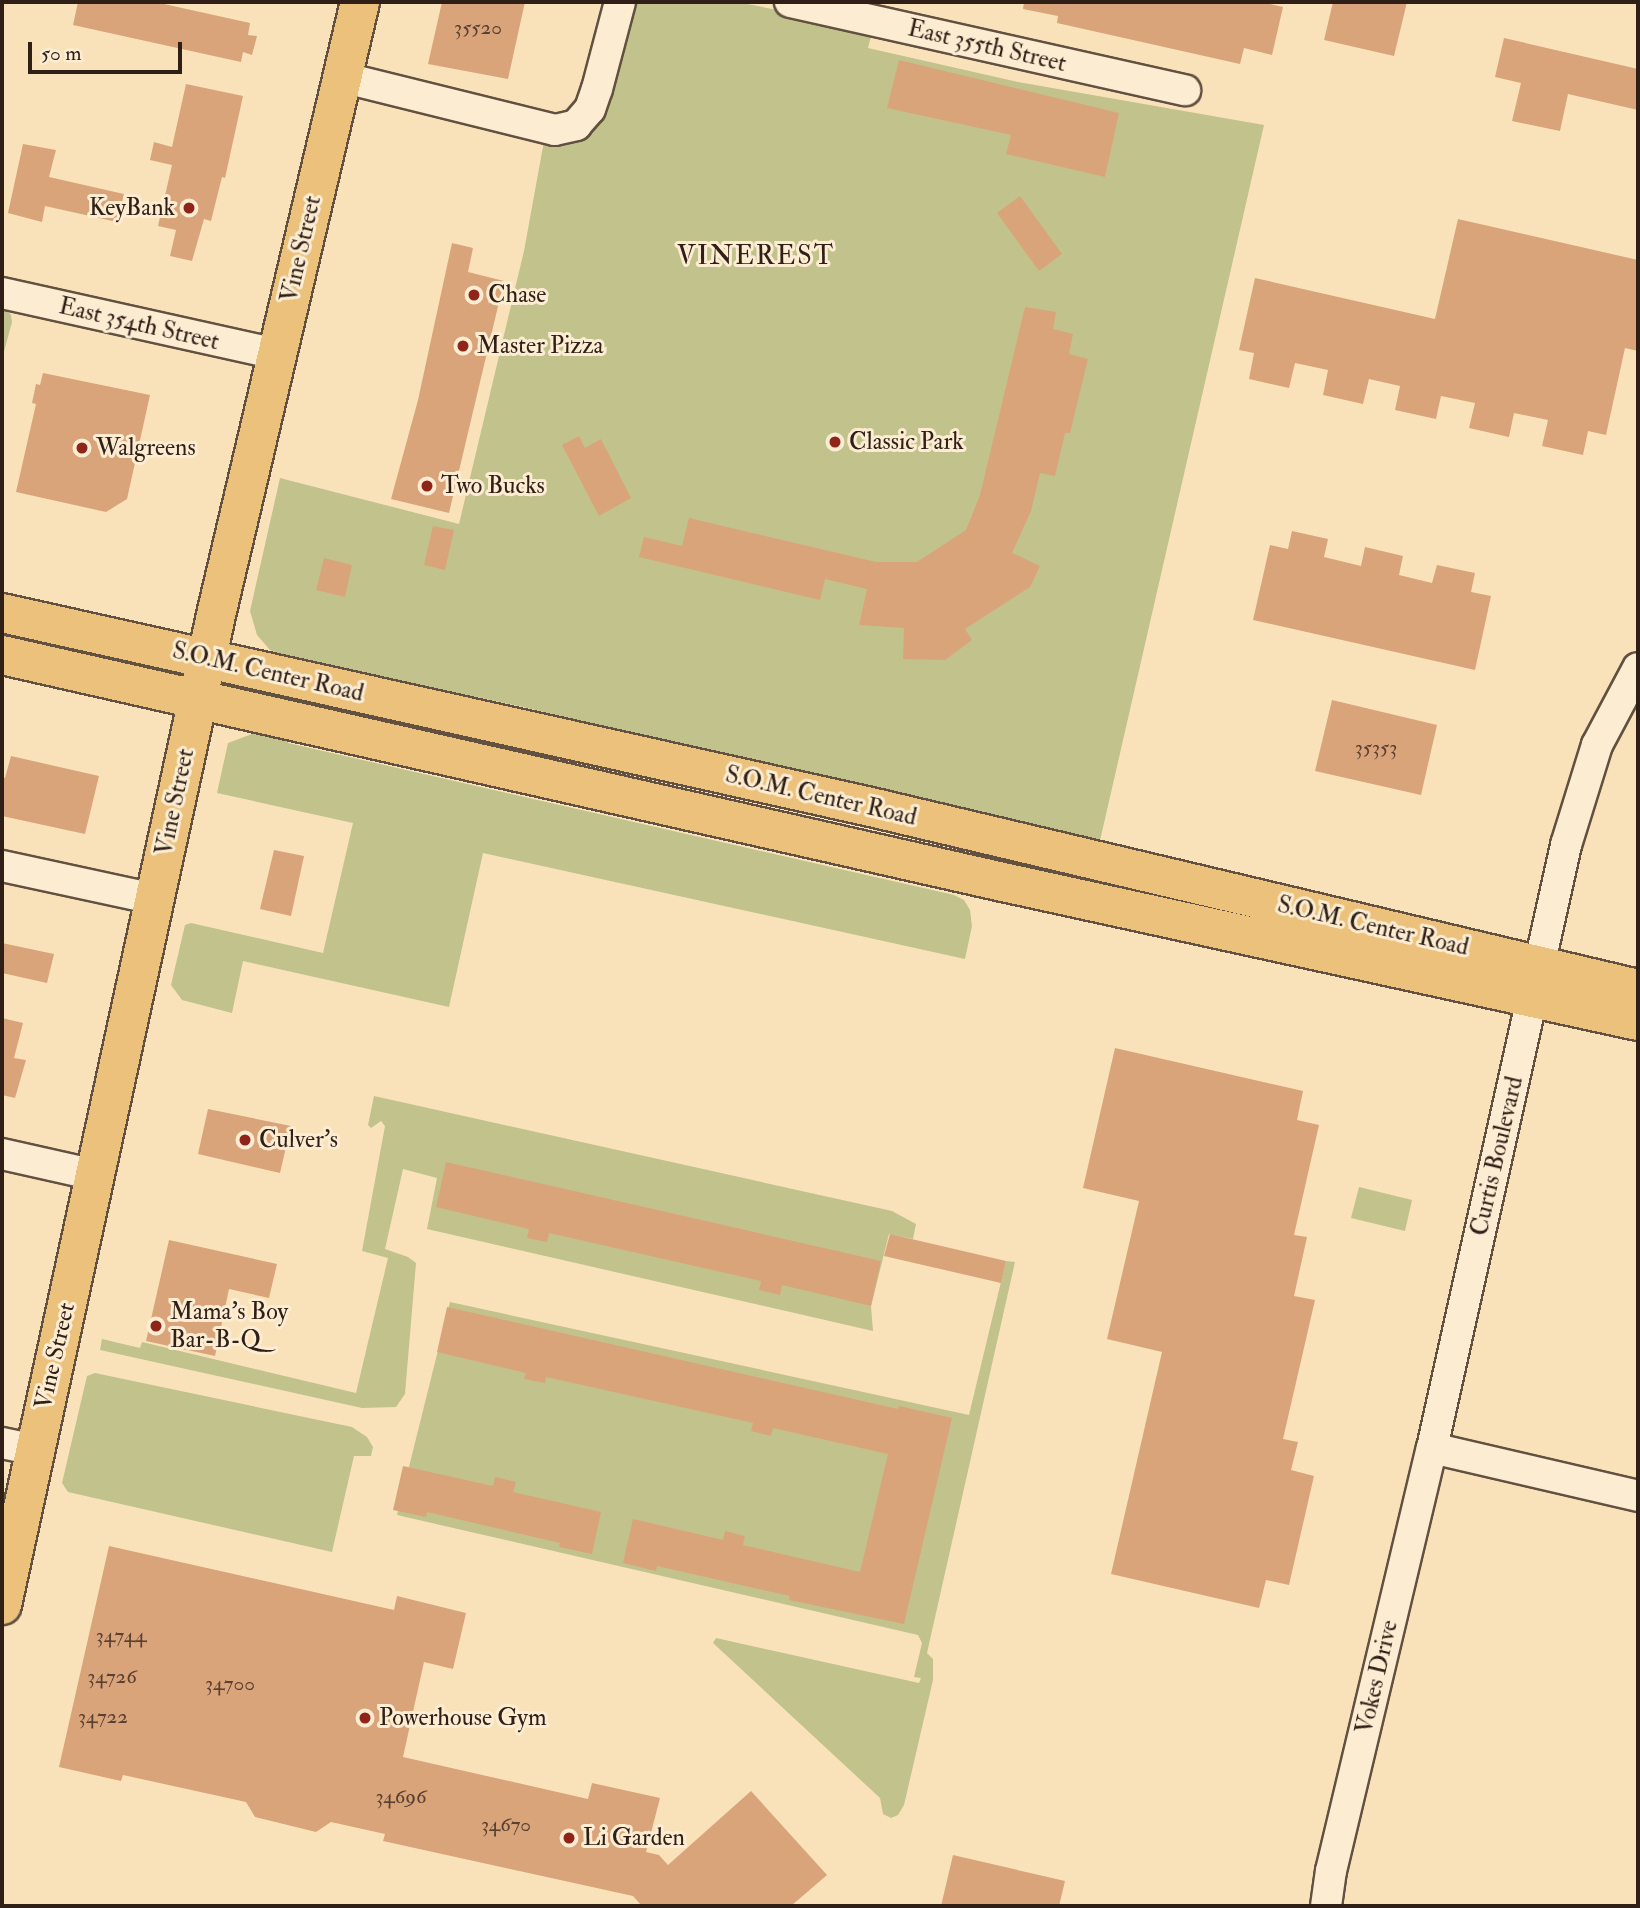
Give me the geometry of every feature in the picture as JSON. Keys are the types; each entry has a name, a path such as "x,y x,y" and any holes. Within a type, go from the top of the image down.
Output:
{"main road":[{"name":"Vine Street","path":"2,1605 18,1446 95,1175 207,658 359,2"},
{"name":"S.O.M. Center Road","path":"2,612 861,805 1537,981 1638,1021"},
{"name":"S.O.M. Center Road","path":"2,655 989,878 1537,981 1638,989"}],"street":[{"path":"341,77 555,130 576,125 590,109 620,2"},
{"name":"East 355th Street","path":"790,2 1185,90"},
{"name":"East 354th Street","path":"2,293 276,354"},
{"name":"Curtis Boulevard","path":"1432,1448 1583,784 1597,745 1638,668"},
{"path":"2,866 154,898"},
{"path":"2,1154 95,1175"},
{"path":"1432,1448 1638,1496"},
{"name":"Vokes Drive","path":"1326,1906 1331,1871 1432,1448"}],"green space":[{"name":"Classic Park","path":"636,2 737,2 873,29 868,48 1018,82 1264,125 1099,845 523,707 285,656 270,650 257,635 250,611 280,478 459,524 524,251 544,141 579,137 597,125 607,109 632,8"},
{"path":"2,306 11,315 12,322 2,359"},
{"path":"260,731 288,738 288,743 954,895 964,900 970,910 972,926 965,959 483,853 449,1007 243,961 232,1013 182,1000 171,985 185,925 191,923 323,953 353,823 217,793 228,743"},
{"path":"374,1096 892,1211 916,1224 913,1239 889,1234 871,1306 873,1331 427,1229 437,1178 403,1169 385,1249 408,1257 416,1263 405,1394 396,1407 362,1408 100,1350 102,1339 140,1348 142,1342 356,1393 388,1258 362,1251 385,1126 381,1121 371,1128 368,1125"},
{"path":"1359,1187 1412,1200 1405,1231 1351,1218"},
{"path":"1006,1261 1015,1262 927,1653 933,1659 933,1680 904,1805 898,1815 891,1818 883,1814 880,1798 713,1643 716,1638 919,1683 921,1678 914,1677 922,1643 918,1635 397,1515 450,1302 969,1415"},
{"path":"95,1373 352,1427 367,1437 373,1447 371,1456 354,1456 332,1552 68,1492 62,1483 87,1376"}],"building":[{"path":"78,2 155,2 250,23 248,35 257,36 252,55 243,52 241,62 73,25"},
{"path":"442,2 525,2 508,79 428,64"},
{"path":"1024,2 1262,2 1283,7 1272,55 1244,48 1240,64 1057,23 1058,16 1023,9"},
{"path":"1333,2 1407,2 1394,56 1324,40"},
{"path":"1504,38 1638,69 1638,110 1568,94 1560,131 1512,121 1521,83 1495,77"},
{"path":"899,60 1119,113 1105,177 1006,154 1011,135 887,108"},
{"path":"186,84 243,96 225,178 222,177 211,221 204,219 192,261 170,256 176,230 158,226 172,165 150,160 154,142 172,147"},
{"path":"23,144 56,150 49,177 124,194 117,222 45,206 42,222 8,213"},
{"path":"1020,196 1062,254 1039,271 997,213"},
{"path":"1458,219 1638,260 1638,351 1625,348 1606,435 1588,431 1583,455 1542,446 1548,420 1514,413 1509,437 1469,428 1475,403 1441,396 1436,419 1395,410 1400,386 1369,379 1363,404 1323,395 1328,370 1295,363 1289,388 1249,379 1254,353 1239,350 1255,278 1435,319"},
{"path":"452,243 473,248 468,272 504,281 449,513 391,499 418,400"},
{"path":"1025,307 1056,312 1053,329 1073,334 1069,354 1088,359 1070,433 1065,433 1055,476 1040,473 1031,511 1012,553 1040,566 1030,587 965,629 972,640 945,660 903,659 904,628 859,625 867,589 825,579 820,600 639,557 644,537 682,546 689,518 876,562 917,562 966,530 980,495"},
{"name":"Walgreens","path":"43,373 150,395 127,499 106,512 16,492 36,404 32,403 36,384 40,385"},
{"path":"579,436 585,448 601,439 631,498 599,516 562,445"},
{"path":"433,526 454,530 445,570 424,565"},
{"path":"1292,531 1328,539 1324,557 1361,566 1365,547 1403,556 1399,575 1432,583 1437,565 1475,573 1471,592 1491,596 1475,670 1253,620 1270,545 1288,549"},
{"path":"324,558 352,565 345,597 316,590"},
{"path":"1332,700 1437,725 1421,795 1315,771"},
{"path":"11,756 99,776 85,834 2,816 2,777 5,778"},
{"path":"274,850 304,856 291,916 260,909"},
{"path":"2,943 54,954 47,983 2,973"},
{"path":"2,1018 23,1023 14,1058 26,1060 15,1098 2,1095"},
{"path":"1115,1048 1303,1091 1297,1120 1319,1125 1294,1235 1307,1237 1294,1296 1315,1300 1283,1439 1298,1442 1291,1470 1314,1476 1289,1585 1266,1580 1259,1608 1111,1574 1162,1352 1107,1339 1139,1201 1083,1188"},
{"name":"Culver's","path":"208,1109 291,1126 280,1173 198,1154"},
{"path":"446,1162 881,1261 871,1306 782,1285 780,1295 759,1290 761,1281 549,1233 547,1242 527,1238 529,1229 436,1207"},
{"path":"890,1234 1006,1261 1001,1283 884,1256"},
{"path":"169,1240 277,1264 269,1298 229,1289 215,1356 146,1341"},
{"path":"447,1307 898,1409 899,1406 952,1418 904,1624 789,1600 790,1596 657,1566 656,1571 623,1563 633,1519 723,1540 725,1531 745,1536 743,1545 860,1572 888,1454 773,1428 771,1436 751,1431 753,1423 546,1377 545,1383 524,1379 526,1373 437,1352"},
{"path":"403,1466 493,1486 495,1477 516,1482 513,1492 601,1512 592,1554 559,1547 560,1543 427,1512 426,1517 393,1510"},
{"path":"109,1546 394,1610 397,1596 466,1613 453,1669 424,1662 403,1757 588,1799 592,1783 660,1798 646,1852 659,1855 668,1865 751,1791 827,1875 791,1906 642,1906 633,1896 383,1841 385,1834 331,1822 316,1832 255,1817 246,1802 123,1775 121,1781 59,1767"},
{"path":"953,1855 1065,1881 1059,1906 941,1906"}],"place":[{"name":"KeyBank","path":"189,208"},
{"name":"Chase","path":"474,295"},
{"name":"Master Pizza","path":"463,346"},
{"name":"Classic Park","path":"835,442"},
{"name":"Walgreens","path":"82,448"},
{"name":"Two Bucks","path":"427,486"},
{"name":"Culver's","path":"245,1140"},
{"name":"Mama's Boy Bar-B-Q","path":"156,1326"},
{"name":"Powerhouse Gym","path":"365,1718"},
{"name":"Li Garden","path":"569,1838"}],"district":[{"name":"VINEREST","path":"756,257"}]}
